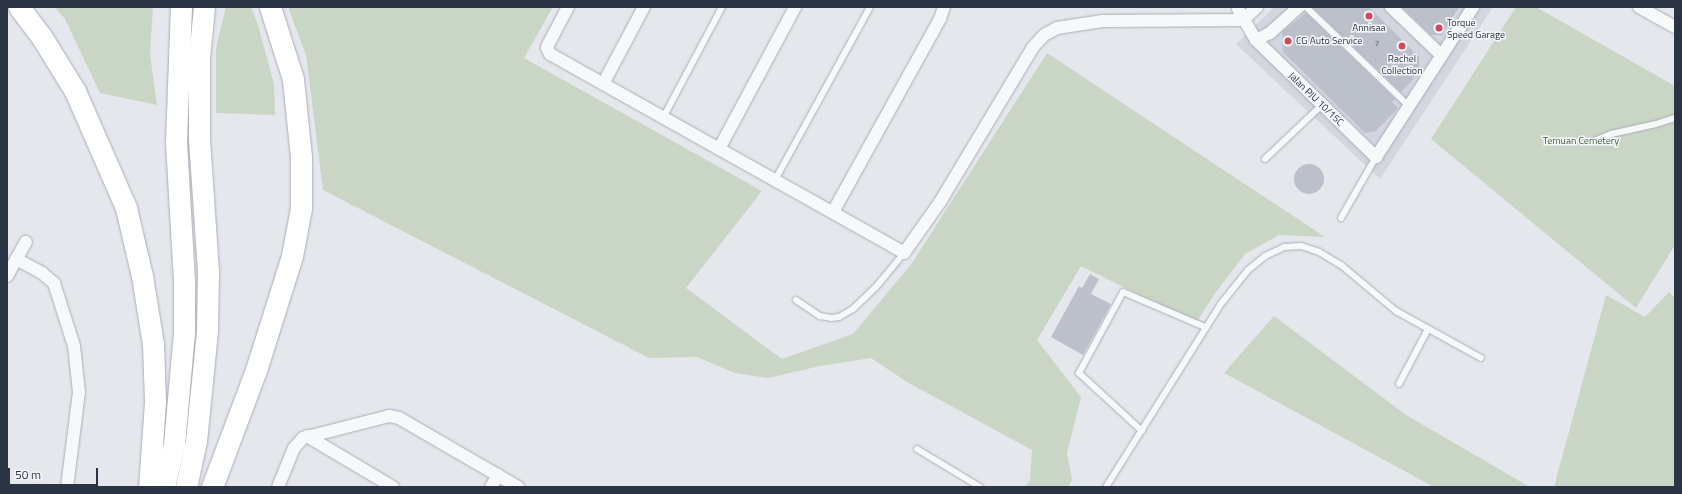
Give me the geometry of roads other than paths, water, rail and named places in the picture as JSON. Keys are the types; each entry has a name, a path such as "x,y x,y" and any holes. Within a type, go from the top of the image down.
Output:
{"highway":[{"path":"19,7 41,36 75,91 126,208 142,276 152,344 155,402 149,487"},
{"path":"164,487 174,444 184,332 184,281 176,142 181,7"},
{"path":"186,487 196,441 207,330 208,271 199,138 199,58 204,7"},
{"path":"212,487 257,367 292,256 300,208 301,157 293,79 270,7"}],"street":[{"path":"568,7 548,45 548,52 904,253 940,202 1033,47 1044,35 1057,28 1102,21 1224,19 1257,7"},
{"path":"603,84 644,7"},
{"path":"719,149 795,7"},
{"path":"833,212 940,19 944,7"},
{"path":"1256,40 1270,33 1298,7"},
{"path":"1391,7 1441,55"},
{"path":"1376,157 1473,7"},
{"path":"1639,7 1675,27"},
{"name":"Jalan PJU 10/15C","path":"1240,12 1256,40 1376,157"},
{"path":"7,276 26,242"},
{"path":"16,259 42,274 54,283 74,346 80,392 66,487"},
{"path":"278,487 294,448 307,436 394,416 518,487"},
{"path":"307,436 393,487"},
{"path":"491,487 498,475"}],"lane":[{"path":"663,118 722,7"},
{"path":"775,180 870,7"},
{"path":"1306,7 1409,106"},
{"path":"1265,159 1322,105"},
{"path":"1594,141 1611,134 1656,124 1675,118"},
{"path":"1340,218 1376,157"},
{"path":"1106,487 1205,327 1248,270 1264,256 1284,247 1301,246 1319,252 1341,265 1396,312 1481,358"},
{"path":"796,300 820,316 831,318 839,317 853,309 876,287 904,253"},
{"path":"1142,431 1079,373 1123,292 1205,327"},
{"path":"1399,384 1428,329"},
{"path":"917,449 980,487"}],"place":[{"name":"Annisaa","path":"1369,16"},
{"name":"Torque Speed Garage","path":"1439,28"},
{"name":"CG Auto Service","path":"1288,41"},
{"name":"Rachel Collection","path":"1402,46"}],"park label":[{"name":"Temuan Cemetery","path":"1581,141"}]}
